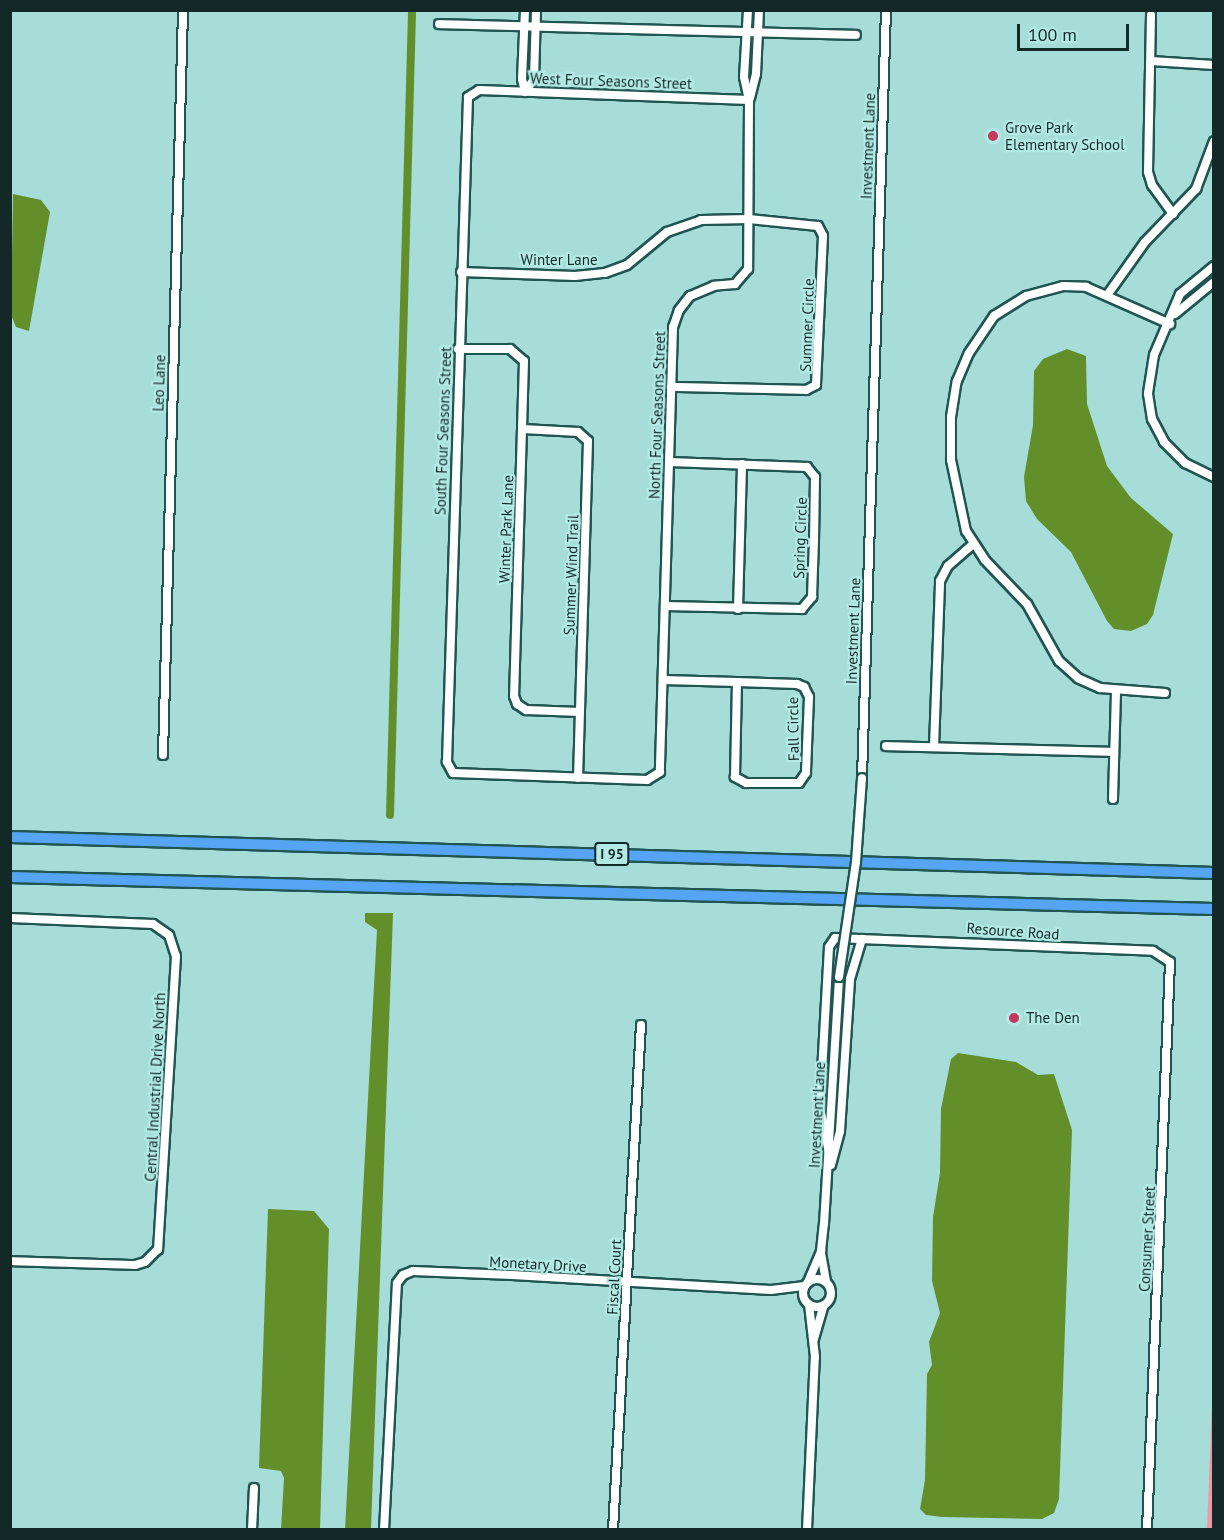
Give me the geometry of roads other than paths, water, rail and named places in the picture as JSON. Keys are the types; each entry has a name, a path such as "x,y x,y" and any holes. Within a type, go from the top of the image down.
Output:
{"highway":[{"name":"I 95","path":"10,837 1214,873"},
{"path":"10,877 1214,909"}],"street":[{"name":"Leo Lane","path":"163,755 183,10"},
{"path":"525,10 522,79 525,92"},
{"path":"525,92 534,79 537,10"},
{"path":"748,10 744,77 749,100"},
{"path":"749,100 756,74 759,10"},
{"name":"Investment Lane","path":"824,1305 831,1293 826,1281 821,1251 840,978 855,862 862,778 886,10"},
{"path":"1151,15 1148,172 1152,184 1173,214"},
{"path":"440,24 856,35"},
{"path":"1151,61 1214,65"},
{"name":"West Four Seasons Street","path":"472,93 479,90 749,100"},
{"name":"South Four Seasons Street","path":"472,93 465,152 458,349 449,770 458,775 578,778"},
{"name":"North Four Seasons Street","path":"578,778 647,780 657,776 663,680 673,327 679,310 690,296 714,286 730,286 744,278 748,269 749,100"},
{"path":"1108,294 1133,258 1198,184 1214,141"},
{"name":"Winter Lane","path":"461,272 574,276 605,273 627,265 659,238 684,225 749,219"},
{"name":"Summer Circle","path":"671,387 806,390 816,385 821,230 810,222 749,219"},
{"path":"1214,266 1180,294 1175,314 1149,374 1148,394 1152,419 1176,456 1214,477"},
{"path":"1175,314 1214,282"},
{"path":"1165,693 1116,691 1089,684 1059,662 1021,595 973,544 958,505 951,447 954,393 969,353 994,316 1026,296 1074,285 1108,294 1170,324"},
{"name":"Winter Park Lane","path":"458,349 510,349 522,356 525,366 514,696 517,704 526,710 580,712"},
{"name":"Summer Wind Trail","path":"523,429 578,432 588,441 578,778"},
{"name":"Spring Circle","path":"665,606 738,609 807,606 812,597 814,541 813,471 802,466 669,462"},
{"path":"738,609 742,464"},
{"path":"934,747 940,581 948,566 973,544"},
{"name":"Fall Circle","path":"663,680 737,682 797,684 807,691 806,773 799,783 746,783 735,777 737,682"},
{"path":"1113,799 1116,691"},
{"path":"886,746 1114,752"},
{"name":"Central Industrial Drive North","path":"10,918 153,924 169,935 176,956 161,1238 151,1258 129,1266 10,1261"},
{"name":"Resource Road","path":"829,1153 820,1108 829,947 835,938 1000,942 1034,948 1162,953"},
{"path":"827,1179 840,1131 850,979 862,939"},
{"name":"Consumer Street","path":"1147,1530 1172,973 1170,962 1162,953"},
{"name":"Fiscal Court","path":"613,1530 641,1025"},
{"name":"Investment Lane","path":"807,1284 821,1251"},
{"name":"Monetary Drive","path":"384,1530 399,1278 412,1271 786,1289 826,1281"},
{"path":"807,1284 807,1302 814,1340 807,1530"},
{"name":"Monetary Drive","path":"786,1289 807,1302"},
{"path":"807,1302 824,1305 814,1340"},
{"path":"252,1530 254,1488"}],"waterway":[{"path":"390,815 412,10"}],"place":[{"name":"Grove Park Elementary School","path":"993,136"},
{"name":"The Den","path":"1014,1018"}]}
